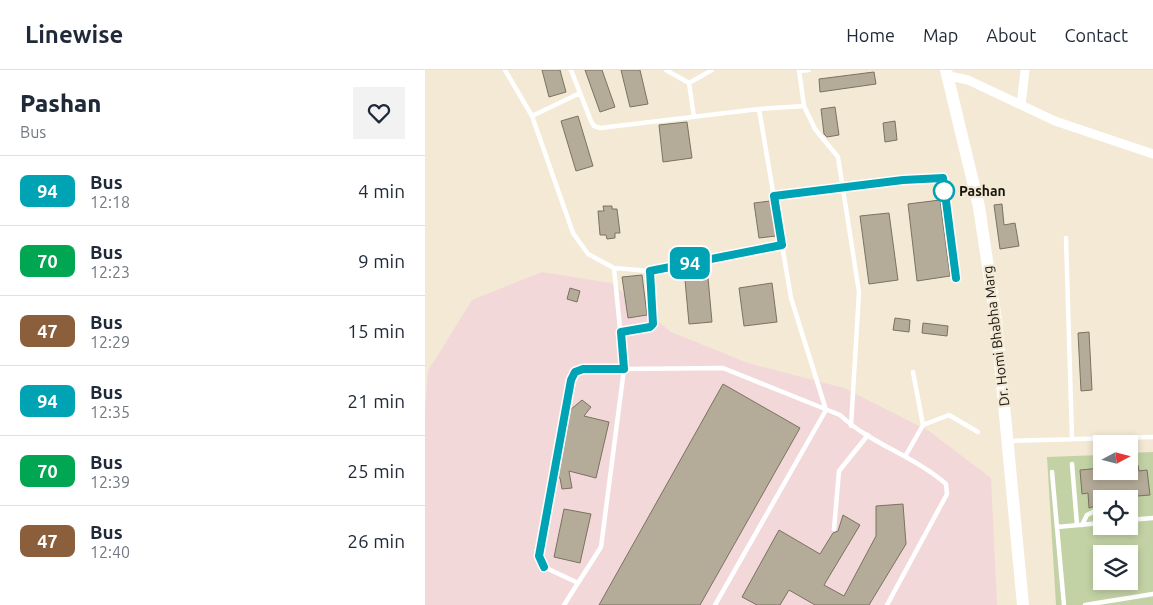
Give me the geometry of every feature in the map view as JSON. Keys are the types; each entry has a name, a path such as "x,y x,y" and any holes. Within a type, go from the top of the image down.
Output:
{"main road":[{"name":"Dr. Homi Bhabha Marg","path":"947,72 979,207 996,320 1023,605"}],"street":[{"path":"1021,105 1025,70"},
{"path":"947,72 1055,121 1153,154"}],"lane":[{"path":"505,70 532,116 573,234 588,254 615,268 650,271 782,245"},
{"path":"571,70 591,122 594,126 600,128 759,109 803,106"},
{"path":"667,70 689,83"},
{"path":"689,83 712,70"},
{"path":"809,70 799,71 803,106 815,129 837,158 859,292 851,426"},
{"path":"689,83 694,117"},
{"path":"532,116 580,93"},
{"path":"715,605 826,410 791,298 759,109"},
{"path":"774,196 903,180 943,178 956,278"},
{"path":"1065,238 1072,438"},
{"path":"564,605 601,547 624,369 615,268"},
{"path":"621,332 650,327 653,324 650,271"},
{"path":"578,583 544,567 539,556 571,380 575,372 583,369 723,368 840,416 851,426 905,455 944,482 947,491 887,605"},
{"path":"913,372 923,425"},
{"path":"905,455 923,425 949,415 978,432"},
{"path":"834,529 839,472 868,435"},
{"path":"1008,441 1153,437"},
{"path":"1072,464 1079,525"},
{"path":"1052,472 1064,605"},
{"path":"1079,525 1087,514 1093,511"},
{"path":"1138,519 1153,518"},
{"path":"1057,527 1093,524"},
{"path":"1085,605 1153,594"}],"shaded area":[{"path":"542,272 611,283 671,332 748,363 844,388 929,431 991,478 997,605 425,605 425,411 428,371 472,300"}],"green space":[{"path":"1153,452 1153,605 1056,605 1047,457 1093,455 1093,480 1138,480 1138,453"}],"building":[{"path":"542,70 560,70 566,92 549,97"},
{"path":"585,70 602,70 615,107 600,112"},
{"path":"621,70 640,70 648,104 630,107"},
{"path":"874,72 876,84 820,92 819,79"},
{"path":"835,107 839,135 827,137 824,134 821,109"},
{"path":"578,116 593,166 576,171 561,121"},
{"path":"895,121 897,140 885,142 883,123"},
{"path":"687,122 692,158 663,162 659,125"},
{"path":"940,200 950,276 917,281 908,204"},
{"path":"770,201 776,236 759,238 754,203"},
{"path":"1002,204 1004,225 1015,223 1019,246 1000,249 994,205"},
{"path":"603,206 612,206 612,209 617,209 620,233 615,233 615,238 607,239 606,235 600,235 598,211 604,211"},
{"path":"889,213 898,280 869,284 860,216"},
{"path":"707,267 712,322 689,324 684,269"},
{"path":"642,275 647,315 628,318 622,277"},
{"path":"772,283 777,322 744,326 739,288"},
{"path":"570,288 580,291 577,302 567,299"},
{"path":"895,318 910,320 909,332 893,330"},
{"path":"923,323 948,326 947,336 922,333"},
{"path":"1089,332 1092,390 1081,391 1078,333"},
{"path":"723,384 800,428 700,605 599,605"},
{"path":"582,400 591,407 584,416 609,422 596,478 569,471 572,488 562,489 560,478 557,477 570,410"},
{"path":"1138,465 1139,471 1147,470 1150,495 1138,496 1138,490 1093,490 1093,507 1089,508 1088,493 1082,494 1080,470 1093,469 1093,480 1138,480"},
{"path":"903,504 906,544 869,605 815,605 789,590 780,605 757,605 742,597 779,530 820,554 833,533 838,531 843,515 860,525 824,585 844,596 876,536 876,506"},
{"path":"564,509 591,514 580,563 554,557"}],"bus line":[{"name":"94","path":"544,567 540,562 539,556 553,470 571,380 575,372 583,369 624,369 621,332 650,327 653,324 650,271 782,245 774,196 903,180 943,178 956,278"}],"place":[{"name":"Pashan","path":"944,191"}]}
